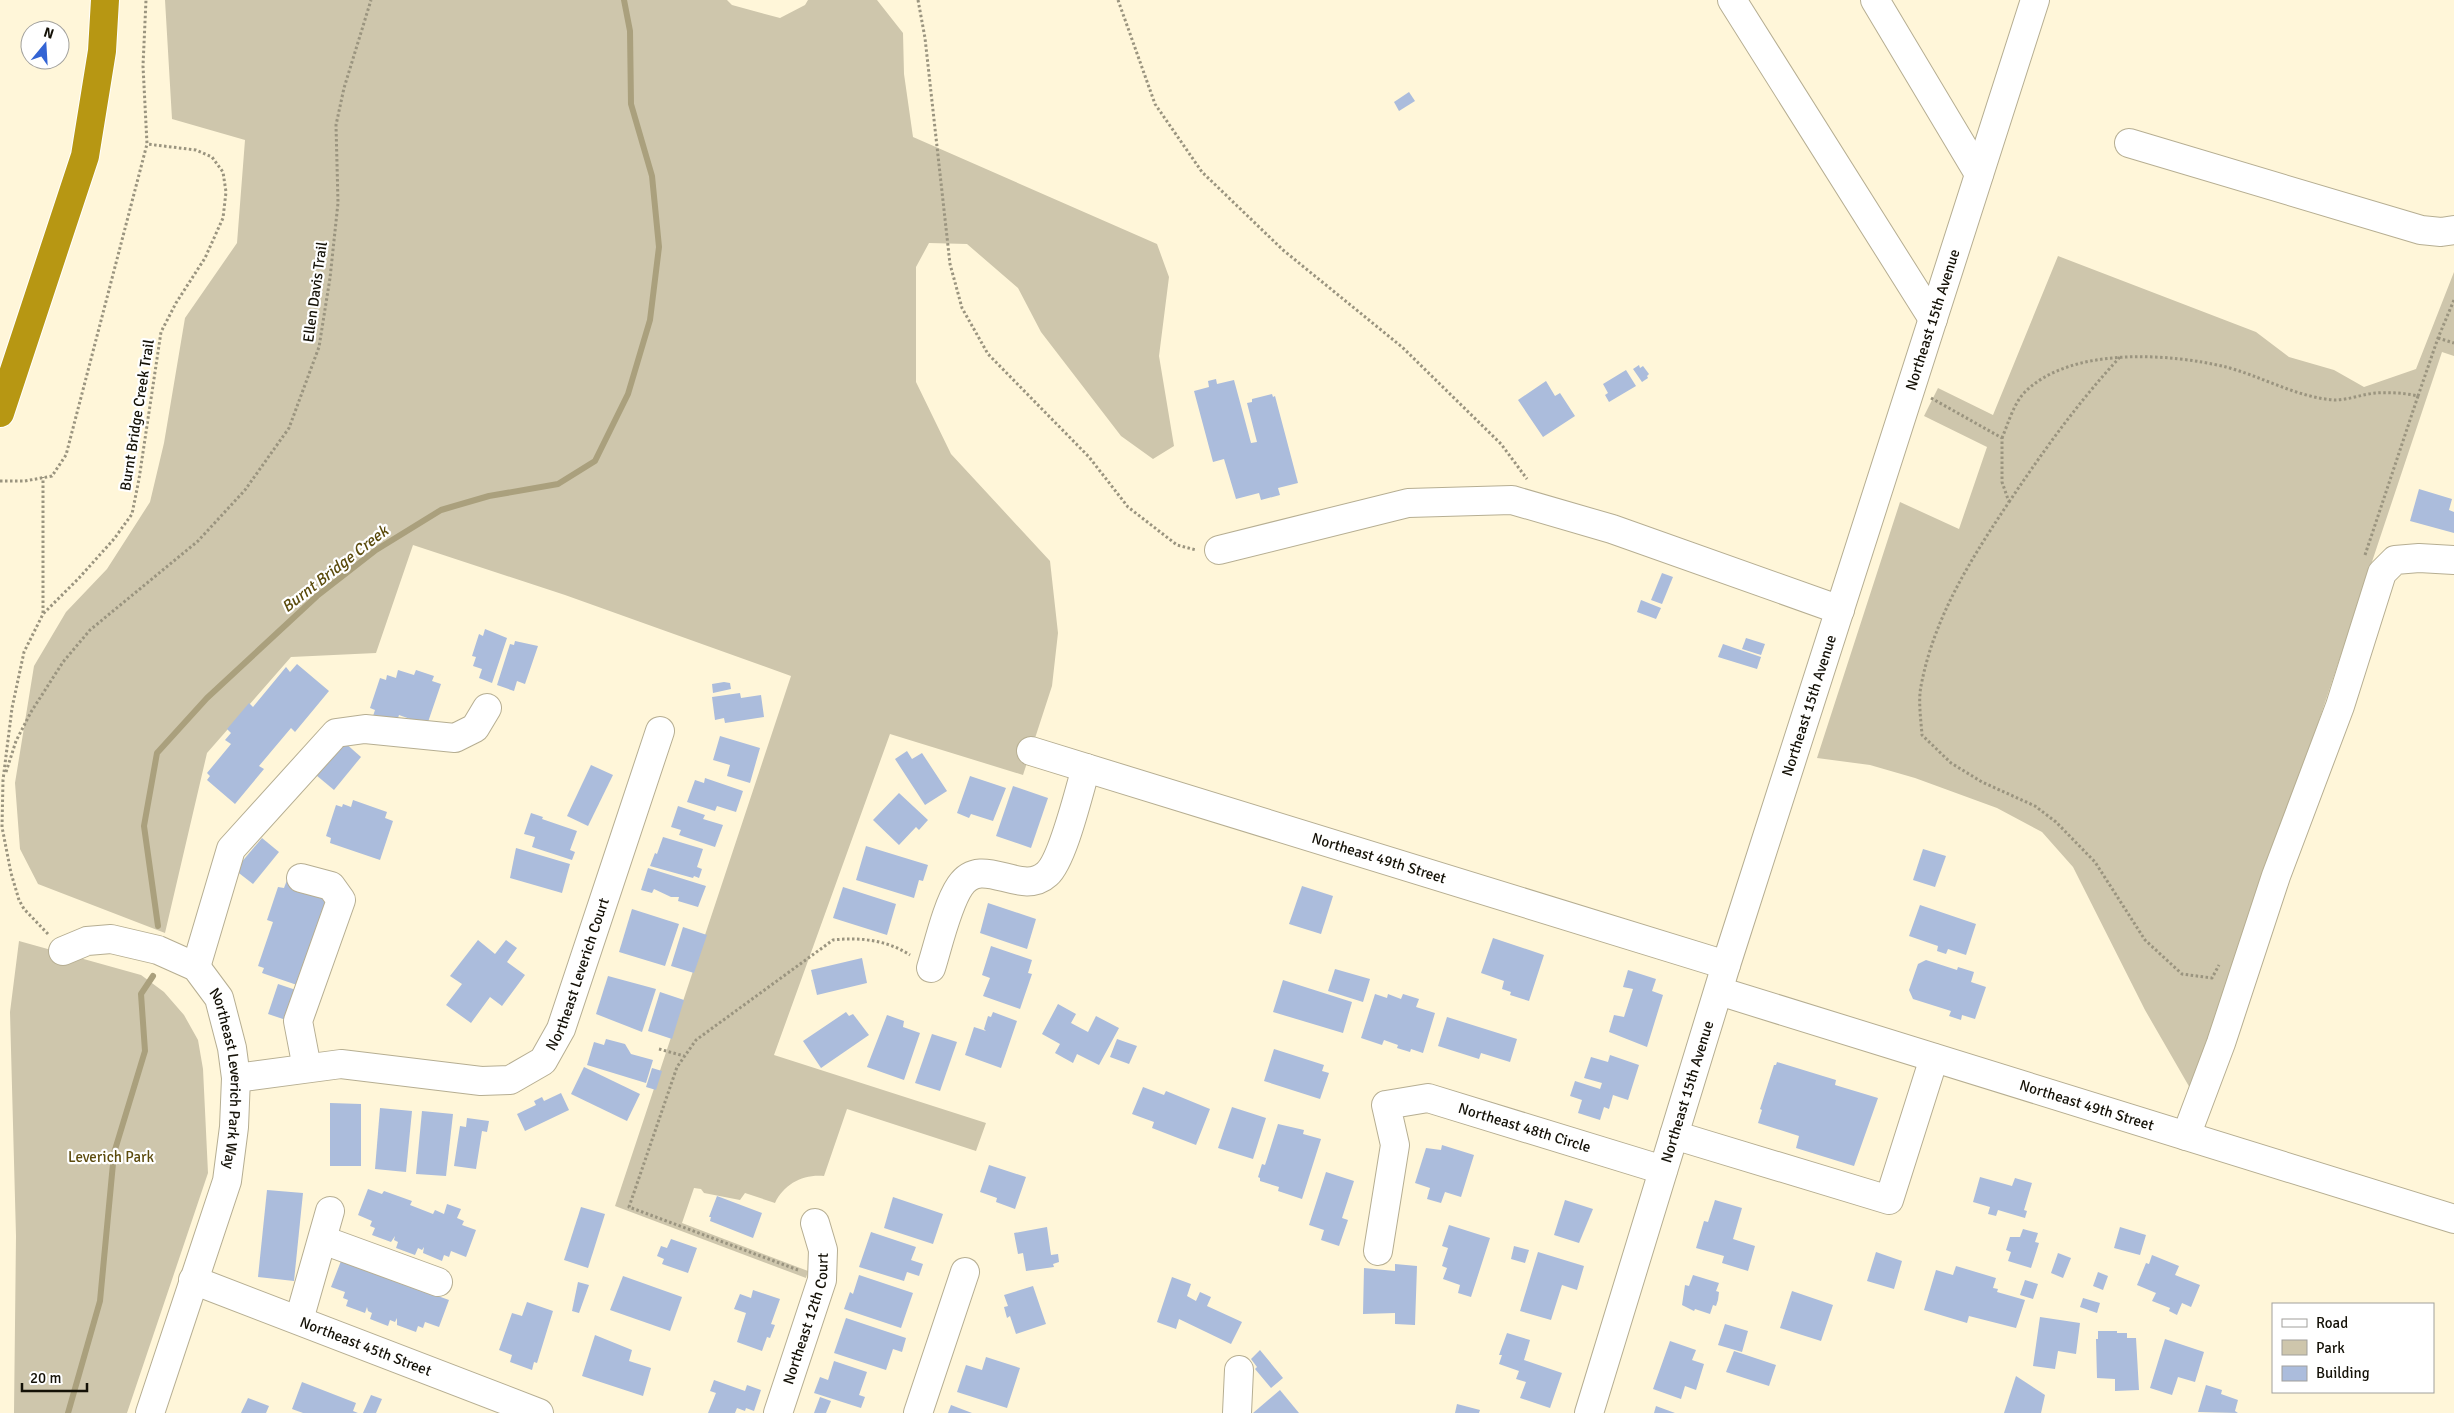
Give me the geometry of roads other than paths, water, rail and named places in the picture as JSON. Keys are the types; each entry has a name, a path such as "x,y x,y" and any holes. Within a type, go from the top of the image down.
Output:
{"highway":[{"path":"0,413 85,156 102,51 106,0"}],"street":[{"path":"1732,0 1933,319"},
{"path":"1875,0 1979,174"},
{"name":"Northeast 15th Avenue","path":"1589,1413 1726,965 1933,319 2031,4"},
{"path":"2129,142 2421,230 2441,232 2454,230"},
{"path":"1219,550 1408,503 1512,500 1612,529 1840,610"},
{"path":"2186,1136 2221,1043 2276,876 2340,706 2382,573 2395,560 2418,558 2454,560"},
{"path":"196,967 231,849 336,733 365,729 455,738 476,728 487,708"},
{"name":"Northeast Leverich Court","path":"236,1078 341,1064 481,1081 510,1080 543,1061 564,1020 660,731"},
{"name":"Northeast 49th Street","path":"1031,751 1726,965"},
{"path":"931,968 956,893 968,878 987,873 1027,882 1037,881 1052,869 1086,768"},
{"path":"301,878 332,886 341,900 298,1021 307,1068"},
{"name":"Northeast Leverich Park Way","path":"63,951 87,941 111,939 158,950 196,967 219,998 232,1048 236,1078 234,1127 227,1181 150,1413"},
{"name":"Northeast 49th Street","path":"1719,991 2454,1219"},
{"path":"1674,1135 1889,1200 1934,1058"},
{"name":"Northeast 48th Circle","path":"1378,1250 1395,1145 1386,1105 1428,1098 1663,1170"},
{"path":"298,1320 330,1211"},
{"name":"Northeast 12th Court","path":"778,1413 822,1280 823,1250 815,1223"},
{"path":"323,1240 438,1282"},
{"path":"918,1413 965,1272"},
{"name":"Northeast 45th Street","path":"193,1280 539,1413"},
{"path":"1237,1413 1239,1370"}],"waterway":[{"name":"Burnt Bridge Creek","path":"158,926 144,826 157,753 207,698 317,596 376,550 441,510 489,496 558,484 595,461 628,394 650,320 659,247 652,176 631,104 630,31 624,0"},
{"name":"Burnt Bridge Creek","path":"68,1413 100,1301 114,1153 145,1051 141,994 153,976"}],"park label":[{"name":"Leverich Park","path":"111,1157"}]}
